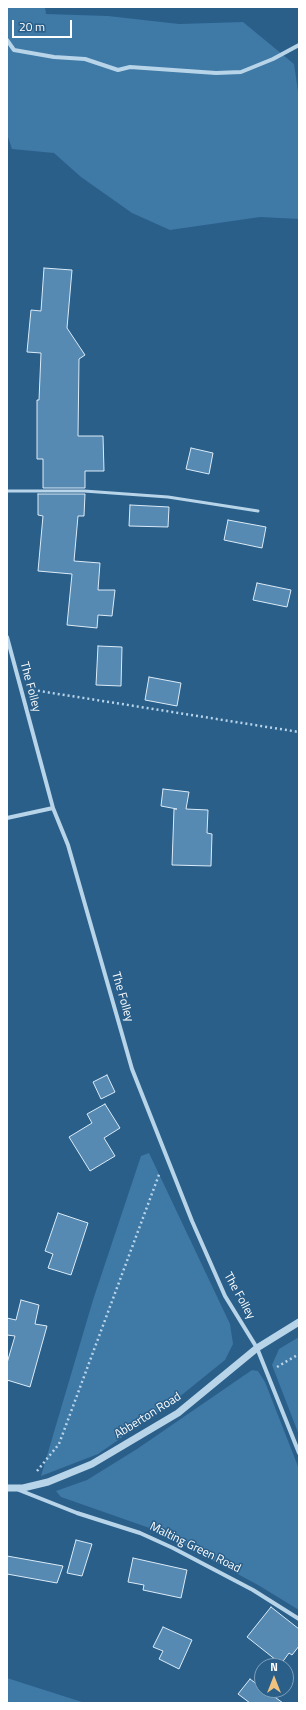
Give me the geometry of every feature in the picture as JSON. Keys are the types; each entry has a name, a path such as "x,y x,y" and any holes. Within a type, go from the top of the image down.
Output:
{"street":[{"path":"7,40 14,50 54,57 85,59 118,70 130,67 216,73 240,72 247,70 273,59 299,45"},
{"name":"The Folley","path":"7,637 53,808 68,845 132,1069 192,1221 225,1296 257,1348 299,1453"},
{"path":"7,818 53,808"},
{"name":"Abberton Road","path":"15,1488 23,1488 48,1482 92,1464 178,1413 257,1348 299,1322"},
{"name":"Malting Green Road","path":"7,1488 15,1488 76,1513 140,1533 173,1548 253,1590 299,1619"}],"lane":[{"path":"7,491 84,491 168,497 258,511"}],"path":[{"path":"20,688 299,732"},
{"path":"23,1488 59,1444 162,1165"},
{"path":"267,1374 299,1354"}],"shaded area":[{"path":"7,7 45,7 46,14 108,16 179,24 243,22 294,64 299,98 299,219 260,217 170,230 132,213 81,177 54,153 12,149 7,134"},
{"path":"149,1153 230,1324 233,1344 225,1360 173,1402 98,1454 41,1476 93,1300 141,1156"},
{"path":"299,1337 299,1435 272,1365 279,1349"},
{"path":"252,1370 258,1371 265,1382 299,1469 299,1610 258,1585 158,1531 61,1497 56,1491 87,1480 137,1449"},
{"path":"7,1678 85,1703 7,1703"}],"building":[{"path":"44,268 72,270 67,328 85,355 79,359 78,436 103,436 104,471 85,471 85,488 43,488 43,459 37,459 37,400 39,400 41,353 27,352 31,310 41,311"},
{"path":"191,448 213,453 209,474 186,469"},
{"path":"38,494 85,494 84,516 78,516 74,561 100,563 98,590 115,590 112,616 98,615 97,628 67,625 72,574 38,571 43,516 38,515"},
{"path":"130,505 169,507 168,527 129,526"},
{"path":"228,520 266,527 262,548 224,540"},
{"path":"257,583 291,590 287,607 253,600"},
{"path":"98,646 122,647 121,686 96,685"},
{"path":"149,677 181,683 177,706 145,700"},
{"path":"163,789 189,792 186,809 208,810 207,833 212,834 211,866 172,865 174,809 177,809 161,806"},
{"path":"107,1075 115,1092 101,1099 93,1082"},
{"path":"105,1104 120,1128 104,1138 115,1156 90,1171 69,1137 92,1123 87,1114"},
{"path":"58,1213 88,1223 71,1275 48,1268 53,1254 45,1251"},
{"path":"21,1300 39,1305 35,1324 47,1326 30,1387 7,1380 7,1363 15,1336 7,1335 7,1318 16,1320"},
{"path":"76,1540 92,1544 82,1576 67,1573"},
{"path":"7,1556 63,1566 57,1583 7,1574"},
{"path":"133,1558 187,1570 181,1598 143,1590 144,1585 128,1582"},
{"path":"271,1607 299,1629 299,1646 292,1655 289,1653 285,1658 273,1658 247,1637"},
{"path":"163,1627 192,1640 179,1669 159,1659 163,1651 153,1647"},
{"path":"250,1679 254,1682 254,1698 276,1698 283,1703 250,1703 238,1694"}]}
